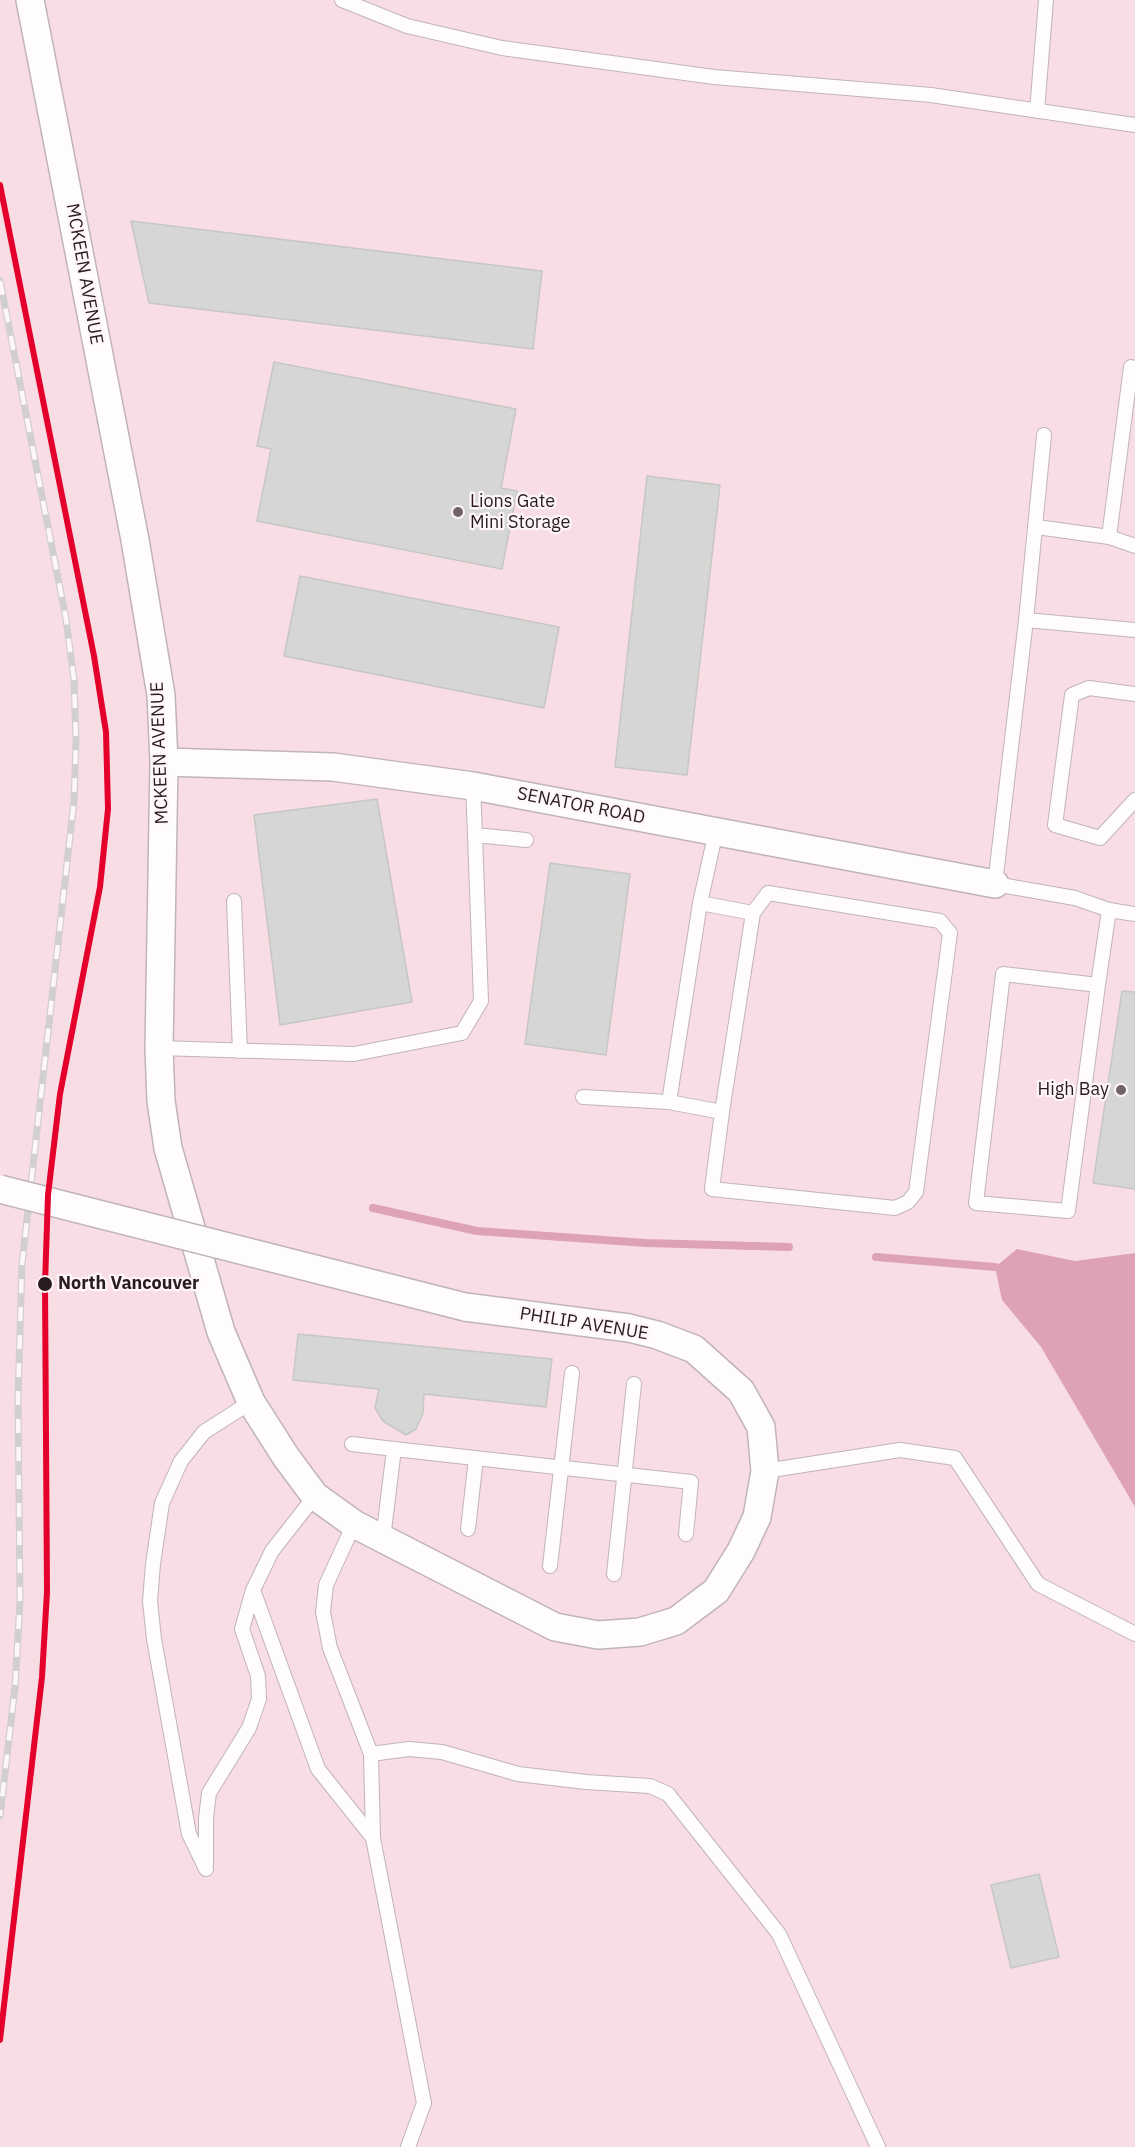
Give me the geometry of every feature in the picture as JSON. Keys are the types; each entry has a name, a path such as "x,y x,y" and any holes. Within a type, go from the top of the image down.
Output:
{"street":[{"name":"MCKEEN AVENUE","path":"30,0 150,625 161,695 164,762 159,1048 161,1101 174,1173 221,1332 251,1402 286,1458"},
{"name":"SENATOR ROAD","path":"164,762 333,767 473,786 994,884"},
{"name":"PHILIP AVENUE","path":"0,1189 465,1307 629,1328 657,1335 694,1349 741,1391 761,1427 765,1471 757,1517 741,1551 716,1591 676,1621 640,1632 598,1635 555,1627 354,1524 315,1496 286,1458"}],"lane":[{"path":"342,0 407,26 502,48 714,77 931,95 1135,125"},
{"path":"1037,111 1046,0"},
{"path":"1109,537 1131,367 1135,368"},
{"path":"1044,435 1037,527 994,884 1075,898 1109,910 1135,914"},
{"path":"1037,527 1109,537 1135,546"},
{"path":"1026,620 1135,630"},
{"path":"1135,694 1089,688 1072,695 1055,825 1100,838 1135,800"},
{"path":"159,1048 354,1054 462,1033 481,1000 473,786"},
{"path":"669,1102 700,903 716,831"},
{"path":"475,835 526,840"},
{"path":"768,893 940,921 950,933 916,1192 909,1202 895,1208 712,1188 753,913 768,893"},
{"path":"234,901 240,1051"},
{"path":"700,903 753,913"},
{"path":"1098,986 1003,974 976,1203 1068,1211 1109,910"},
{"path":"583,1097 669,1102 722,1112"},
{"path":"550,1566 572,1373"},
{"path":"614,1574 634,1384"},
{"path":"251,1402 204,1432 181,1461 162,1503 153,1564 150,1601 154,1639 189,1834 207,1869 206,1818 209,1793 249,1728 259,1699 258,1676 242,1629 253,1590 272,1551 315,1496"},
{"path":"352,1444 691,1482 686,1534"},
{"path":"382,1539 394,1449"},
{"path":"765,1471 900,1450 955,1458 1038,1584 1135,1634"},
{"path":"468,1529 476,1458"},
{"path":"354,1524 326,1585 323,1612 330,1648 371,1754 373,1838 424,2103 408,2147"},
{"path":"253,1590 318,1769 373,1838"},
{"path":"371,1754 409,1749 442,1752 518,1773 586,1782 650,1786 668,1794 779,1934 878,2147"}],"shaded area":[{"path":"0,0 1135,0 1135,1253 1075,1261 1017,1249 1002,1300 1041,1347 1135,1507 1135,2147 0,2147"},
{"path":"1017,1249 1075,1261 1135,1253 1135,1507 1041,1347 1002,1300 995,1267"}],"building":[{"path":"131,221 542,271 533,349 149,303"},
{"path":"274,362 516,409 501,488 517,491 502,569 257,521 271,449 257,446"},
{"path":"647,476 720,485 687,775 615,767"},
{"path":"300,576 559,627 544,708 284,656"},
{"path":"377,799 412,1002 280,1025 254,815"},
{"path":"550,863 630,874 606,1055 525,1044"},
{"name":"High Bay","path":"1122,991 1135,992 1135,1189 1093,1183"},
{"path":"298,1334 552,1359 546,1407 424,1394 423,1413 416,1429 406,1435 383,1421 375,1408 379,1389 293,1380"},
{"path":"1039,1874 1059,1957 1011,1968 991,1885"}],"waterway":[{"path":"373,1208 477,1231 646,1243 789,1247"},
{"path":"876,1257 995,1267"}],"railway":[{"path":"0,281 66,619 74,680 76,741 74,801 22,1264 18,1397 20,1601 15,1687 0,1816"}],"transit line":[{"path":"0,185 94,656 106,732 108,809 100,887 60,1094 48,1195 45,1284 47,1592 42,1677 0,2040"}],"place":[{"name":"Lions Gate Mini Storage","path":"458,512"},
{"name":"High Bay","path":"1121,1090"},
{"name":"North Vancouver","path":"45,1284"}]}
